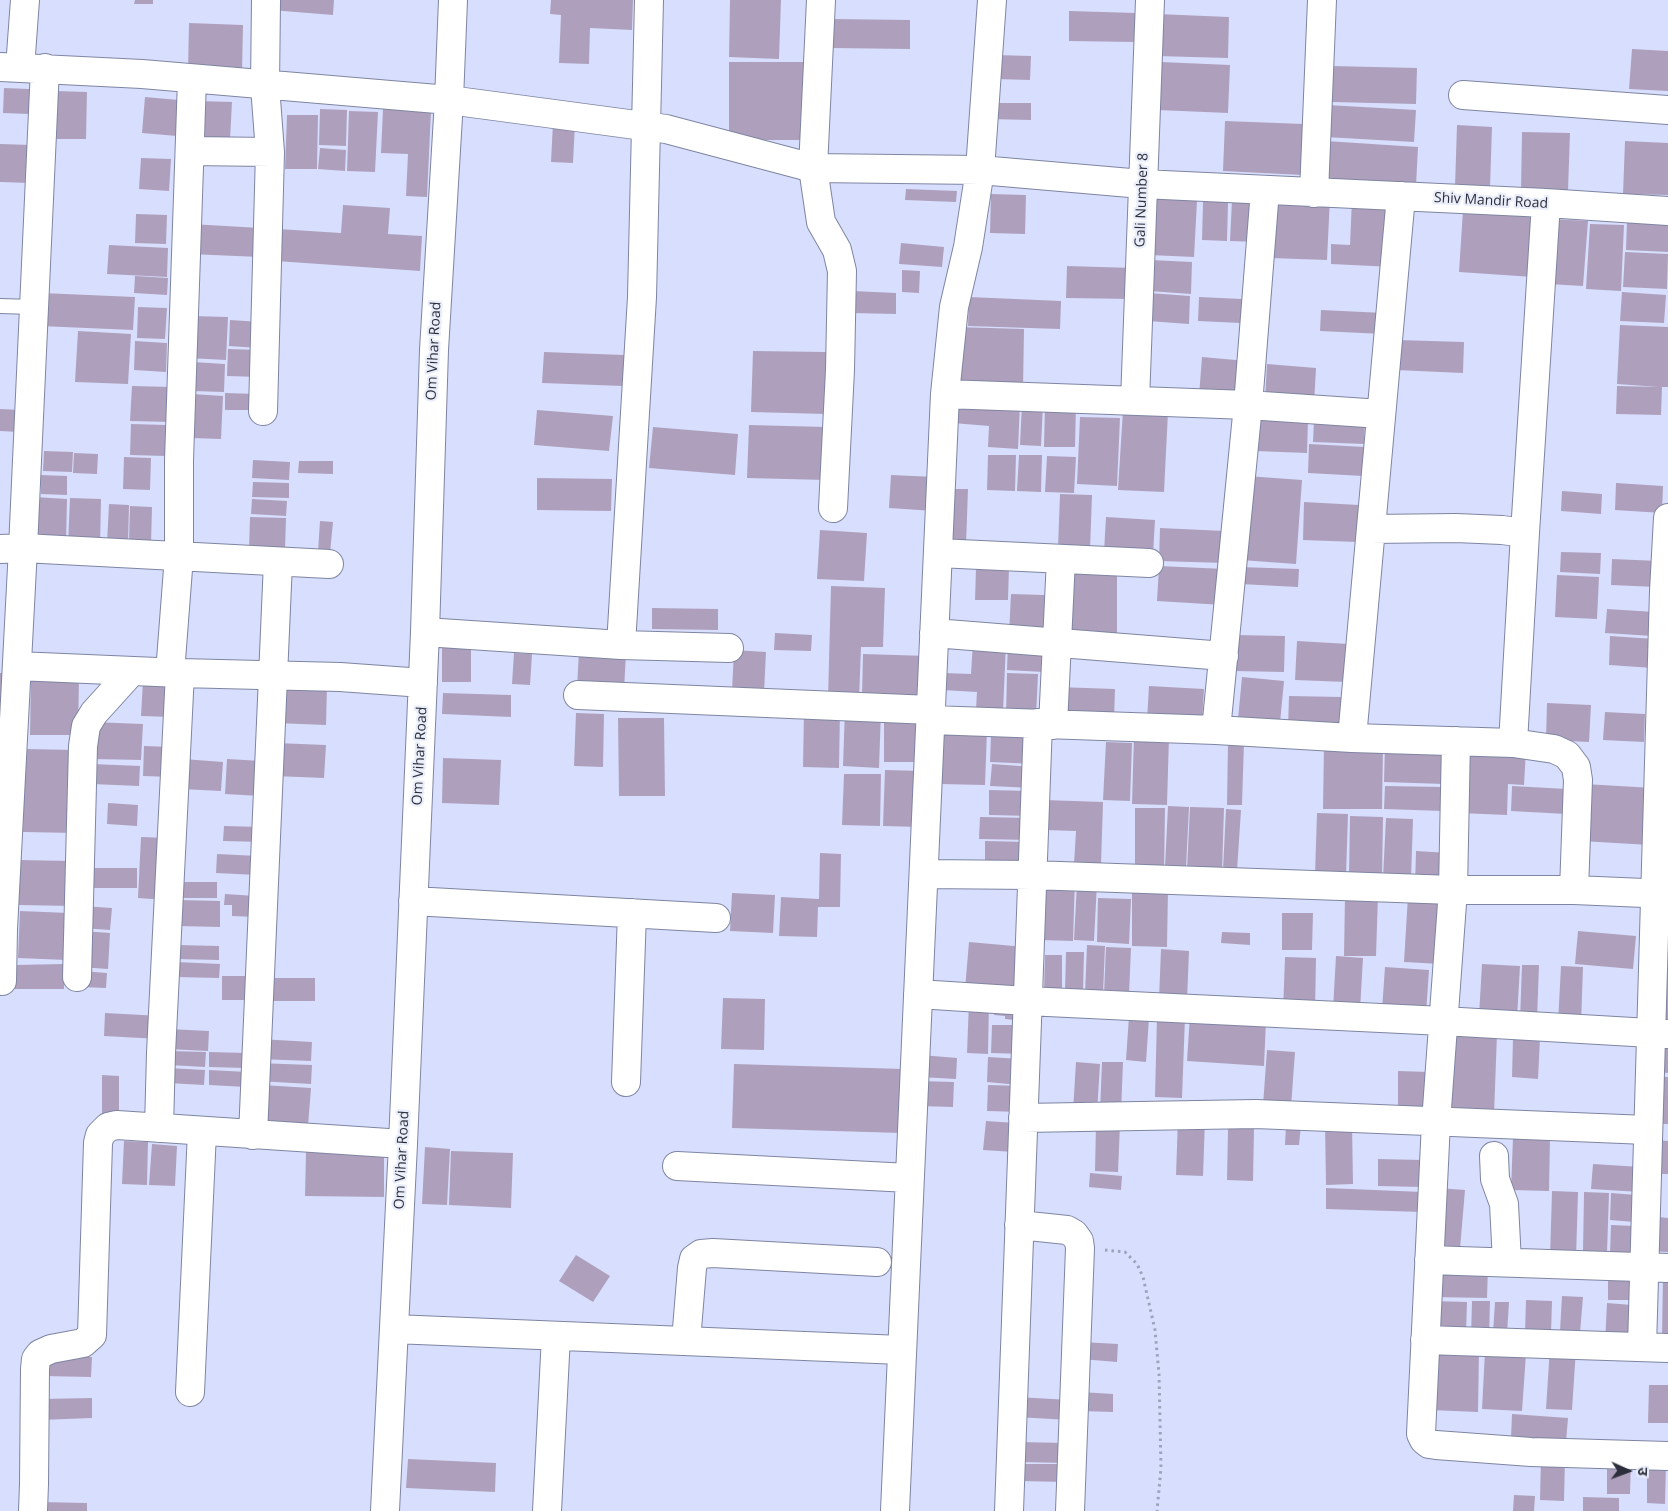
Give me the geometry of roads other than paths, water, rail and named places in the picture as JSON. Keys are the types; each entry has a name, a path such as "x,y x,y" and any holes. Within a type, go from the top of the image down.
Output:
{"street":[{"path":"2,981 4,828 17,666 12,548 34,307 22,68 24,0"},
{"path":"263,411 270,152 266,86 266,0"},
{"name":"Om Vihar Road","path":"385,1511 423,683 434,350 453,0"},
{"path":"622,644 642,297 649,0"},
{"path":"821,0 813,168 821,222 837,250 842,272 840,370 833,508"},
{"path":"895,1511 945,394 954,307 968,247 980,170 992,0"},
{"name":"Gali Number 8","path":"1135,401 1150,0"},
{"path":"1314,193 1322,0"},
{"name":"Shiv Mandir Road","path":"22,68 142,74 449,100 646,125 690,134 813,168 980,170 1142,184 1546,203 1668,211"},
{"path":"159,1128 175,673 179,460 192,79"},
{"path":"1462,95 1668,110"},
{"path":"190,151 270,152"},
{"path":"1216,730 1248,405 1265,190"},
{"path":"1352,738 1401,196"},
{"path":"1513,743 1524,533 1546,203"},
{"path":"945,394 1248,405 1381,414"},
{"path":"1425,1340 1655,1348 1656,1267 1647,1130 1659,1034 1664,592 1668,518"},
{"path":"1371,529 1456,528 1524,533"},
{"path":"12,548 329,564"},
{"path":"938,553 1149,562"},
{"path":"1009,1511 1032,875 1045,724 1056,642 1061,559"},
{"path":"253,1135 278,562"},
{"path":"425,632 622,644 729,648"},
{"path":"934,633 1224,656"},
{"path":"17,666 175,673 340,677 423,683"},
{"path":"77,977 83,746 86,726 94,713 132,671"},
{"path":"578,695 931,715 1045,724 1216,730 1352,738 1513,743 1554,749 1567,755 1576,767 1578,780 1574,890"},
{"path":"1456,741 1453,890 1436,1122 1421,1434 1428,1444 1531,1452 1668,1456"},
{"path":"924,874 1032,875 1453,890 1574,890 1661,893"},
{"path":"413,901 716,918"},
{"path":"626,1082 632,913"},
{"path":"918,994 1659,1034"},
{"path":"1023,1118 1256,1114 1647,1130"},
{"path":"33,1511 36,1359 40,1354 51,1349 83,1343 92,1334 98,1143 100,1135 108,1127 117,1125 403,1144"},
{"path":"190,1392 202,1132"},
{"path":"1494,1156 1495,1179 1504,1204 1507,1262"},
{"path":"677,1166 909,1178"},
{"path":"1019,1225 1067,1230 1074,1234 1080,1248 1070,1511"},
{"path":"686,1341 692,1268 694,1259 701,1254 877,1262"},
{"path":"1429,1260 1656,1267"},
{"path":"394,1329 901,1350"},
{"path":"547,1511 556,1336"}],"lane":[{"path":"0,306 34,307"}]}
